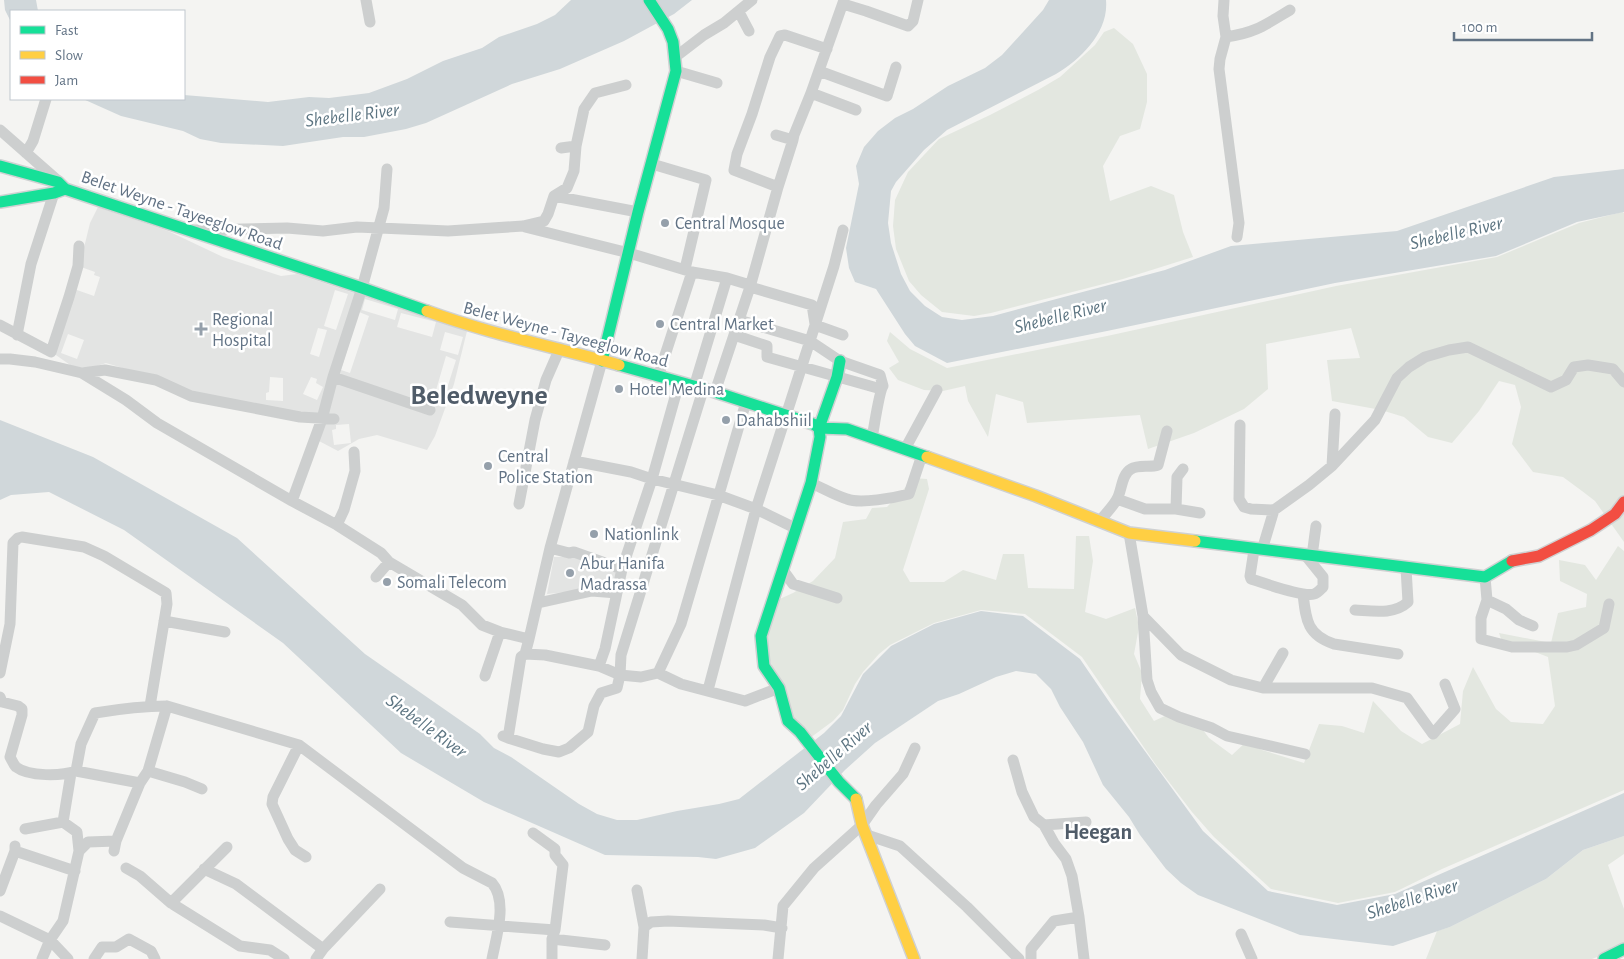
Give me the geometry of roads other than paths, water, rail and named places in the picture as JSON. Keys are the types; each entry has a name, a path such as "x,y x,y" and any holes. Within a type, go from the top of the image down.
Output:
{"main road":[{"path":"602,361 638,212 676,71 674,42 649,0"},
{"name":"Belet Weyne - Tayeeglow Road","path":"0,166 59,188 362,288 463,324 508,337 560,348 715,392 813,424 819,428"},
{"path":"0,202 59,188"},
{"path":"840,361 837,377 819,428 820,437 811,483 761,636 764,666 778,688 788,721 800,732 839,782 856,799 864,830 914,959"},
{"path":"819,428 846,428 1036,496 1129,533 1485,577 1509,562 1539,556 1590,530 1615,514 1624,502"},
{"path":"1604,959 1622,953"}],"street":[{"path":"366,0 370,22"},
{"path":"674,58 704,35 724,23 752,0"},
{"path":"715,392 750,286 794,135 843,2 908,26 913,21 918,0"},
{"path":"1224,0 1226,37 1219,69 1239,223 1237,237"},
{"path":"1226,37 1243,35 1257,30 1290,10"},
{"path":"738,12 749,31"},
{"path":"778,187 734,170 737,154 770,57 780,36 785,35 826,49"},
{"path":"819,71 887,96 896,67"},
{"path":"676,71 717,83"},
{"path":"186,230 288,223 323,231 357,227 448,231 523,226 544,221 554,196 567,188 574,171 576,146 584,109 595,93 626,85"},
{"path":"811,93 856,110"},
{"path":"26,153 31,146 46,100"},
{"path":"0,130 26,153 59,188 32,264 17,335"},
{"path":"776,135 793,140"},
{"path":"560,148 576,146"},
{"path":"652,164 706,180 689,271 658,377"},
{"path":"292,501 322,419 333,377 379,229 384,208 387,169"},
{"path":"554,196 638,212"},
{"path":"523,226 629,253 689,271 727,278 812,305 815,325"},
{"path":"708,690 756,509 834,266 842,230"},
{"path":"0,325 51,352 78,266 79,246"},
{"path":"602,361 550,548 529,639 524,654 521,657 505,737 559,752 569,748 588,732 594,706 601,693 617,688 621,655 674,484 727,278"},
{"path":"738,320 810,341 840,361 880,375 883,386 872,438"},
{"path":"815,325 843,335"},
{"path":"734,335 767,346 766,357 881,389"},
{"path":"1316,526 1309,556 1322,577 1323,587 1318,593 1313,595 1303,594 1251,579 1250,576 1258,550 1274,510 1332,466 1375,420 1398,378 1409,367 1425,357 1468,347 1551,387 1566,380 1574,367 1588,364 1613,369 1624,382"},
{"path":"519,504 535,420 546,380 560,348"},
{"path":"0,359 35,362 82,373 126,400 157,423 292,501 337,524 380,553 389,562 462,605 482,625 500,632 529,639"},
{"path":"82,373 105,370 156,380 191,396 300,417 334,419"},
{"path":"333,377 430,410"},
{"path":"599,666 605,649 622,569 652,479 679,382"},
{"path":"905,449 937,390"},
{"path":"658,673 681,624 746,402"},
{"path":"1332,466 1334,414"},
{"path":"1240,425 1239,500 1244,507 1251,509 1274,510"},
{"path":"1099,522 1118,499 1126,474 1131,468 1158,465 1167,431"},
{"path":"337,524 344,510 355,471 354,452"},
{"path":"811,483 848,500 891,499 909,494 922,455"},
{"path":"574,461 631,472 718,495 756,509 796,528"},
{"path":"1176,508 1177,477 1183,468"},
{"path":"1118,499 1145,509 1176,508 1200,513"},
{"path":"1129,533 1142,616 1147,680 1160,708 1179,717 1212,728 1227,736 1305,754"},
{"path":"0,673 10,624 13,543 22,537 84,547 104,556 166,593 164,621 150,706"},
{"path":"550,548 569,553 574,552 622,569"},
{"path":"376,577 389,562"},
{"path":"1355,610 1390,611 1402,608 1408,602 1406,568"},
{"path":"783,570 793,584 837,598"},
{"path":"1485,577 1487,600 1481,618 1481,639 1512,647 1567,647 1576,645 1604,628 1609,604"},
{"path":"538,603 592,591 617,593"},
{"path":"1303,594 1306,620 1316,634 1325,641 1398,654"},
{"path":"1487,600 1506,609 1519,620 1532,626"},
{"path":"1142,616 1181,655 1231,680 1263,688 1372,688 1407,698 1434,734 1455,709 1445,684"},
{"path":"164,621 225,632"},
{"path":"485,676 500,632"},
{"path":"1263,688 1283,653"},
{"path":"524,654 544,655 599,666 620,675 641,677 658,673 681,684 745,701 778,688"},
{"path":"0,697 2,702 18,706 22,709 10,757 15,766 38,775 73,772 140,783"},
{"path":"63,822 80,744 95,713 150,706 168,706 299,745 463,868 496,887 501,910 492,959"},
{"path":"79,851 88,842 115,846 140,783 148,771 168,706"},
{"path":"299,745 273,797 272,804 295,850 306,857"},
{"path":"778,959 783,906 814,868 864,830 876,805 903,774 916,748"},
{"path":"1013,760 1025,798 1034,817 1044,825 1066,859 1072,876 1084,959"},
{"path":"148,771 202,789"},
{"path":"25,829 63,822 77,832 79,851 63,921 50,940 42,959"},
{"path":"1044,825 1086,822"},
{"path":"864,830 900,846 1019,959"},
{"path":"533,833 555,849 555,855 563,865 552,959"},
{"path":"171,902 228,847"},
{"path":"0,891 15,848 75,871"},
{"path":"126,868 140,876 171,902 240,946 270,950 284,959"},
{"path":"204,869 236,884 323,948"},
{"path":"316,959 323,948 380,889"},
{"path":"637,890 644,927 642,959"},
{"path":"0,916 50,940 68,959"},
{"path":"1031,959 1031,949 1054,921 1079,917"},
{"path":"644,927 651,922 668,921 764,925 782,928"},
{"path":"450,922 498,926 605,945"},
{"path":"1241,934 1252,959"},
{"path":"94,959 102,947 116,947 128,939 151,951 155,959"}],"water":[{"path":"4,0 36,0 38,10 10,10 10,20 5,10"},
{"name":"Shebelle River","path":"571,0 692,0 674,14 624,41 560,69 512,84 426,123 364,137 343,137 283,146 221,143 200,139 183,131 121,116 85,100 185,100 185,95 268,102 369,93 407,79 443,61 482,48 499,37 537,24 555,15"},
{"name":"Shebelle River","path":"1049,0 1106,0 1106,12 1103,23 1092,43 1075,61 1056,74 947,130 924,150 896,182 891,191 888,223 891,243 901,274 910,291 925,306 942,317 962,320 993,316 1165,270 1231,246 1397,231 1554,177 1624,169 1624,212 1577,222 1496,256 1335,283 947,363 915,346 876,289 855,282 849,268 846,248 859,184 856,166 864,147 878,131 895,118 913,109 948,86 985,68 1002,55 1043,10"},
{"name":"Shebelle River","path":"0,420 93,457 237,538 365,654 480,734 494,748 511,757 579,804 597,814 617,820 637,820 739,799 824,733 841,716 863,674 891,646 934,624 981,611 1023,616 1080,659 1203,831 1268,891 1337,905 1395,894 1624,793 1624,836 1583,850 1546,879 1450,927 1393,946 1300,935 1198,895 1181,883 1166,869 1129,817 1103,785 1083,742 1060,707 1051,689 1036,674 1016,671 996,677 959,694 938,701 875,743 845,770 804,813 755,848 716,859 605,855 484,802 401,753 283,643 124,530 49,492 11,495 0,500"}],"place":[{"name":"Central Mosque","path":"665,223"},
{"name":"Central Market","path":"660,324"},
{"name":"Regional Hospital","path":"201,329"},
{"name":"Hotel Medina","path":"619,389"},
{"name":"Dahabshiil","path":"726,420"},
{"name":"Central Police Station","path":"488,466"},
{"name":"Nationlink","path":"594,534"},
{"name":"Abur Hanifa Madrassa","path":"570,573"},
{"name":"Somali Telecom","path":"387,582"}],"district":[{"name":"Beledweyne","path":"479,394"},
{"name":"Heegan","path":"1098,831"}]}
